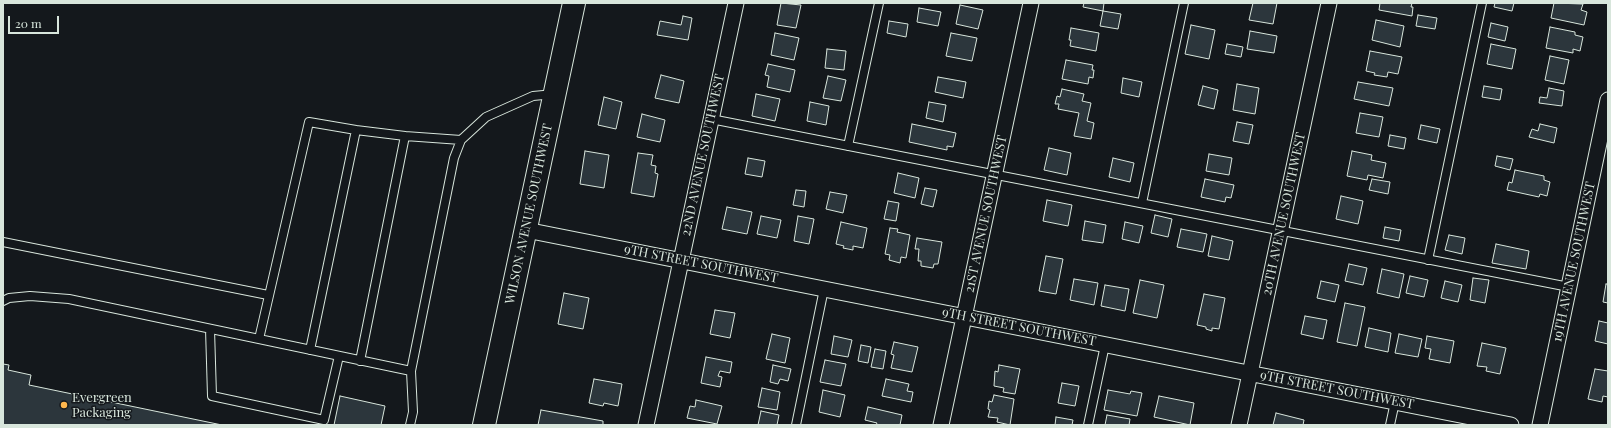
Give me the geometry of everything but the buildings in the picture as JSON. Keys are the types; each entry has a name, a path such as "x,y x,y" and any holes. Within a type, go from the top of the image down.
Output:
{"main road":[{"name":"WILSON AVENUE SOUTHWEST","path":"484,425 574,3"}],"street":[{"name":"22ND AVENUE SOUTHWEST","path":"646,425 736,3"},
{"name":"21ST AVENUE SOUTHWEST","path":"941,425 1031,3"},
{"name":"20TH AVENUE SOUTHWEST","path":"1239,425 1328,3"},
{"name":"19TH AVENUE SOUTHWEST","path":"1540,425 1608,100"},
{"name":"9TH STREET SOUTHWEST","path":"526,230 1511,425"}],"lane":[{"path":"848,146 879,3"},
{"path":"1142,203 1184,3"},
{"path":"1428,260 1482,3"},
{"path":"410,425 413,412 411,371 454,158 461,140 486,117 533,96 555,94"},
{"path":"711,119 1569,287"},
{"path":"258,339 309,122 405,136 461,140"},
{"path":"310,350 356,130"},
{"path":"360,360 405,136"},
{"path":"3,242 268,295"},
{"path":"796,425 824,289"},
{"path":"3,301 9,298 30,296 69,298 411,371"},
{"path":"210,329 212,396 324,420 339,356"},
{"path":"1088,425 1105,345"},
{"path":"1390,425 1395,402"}],"place":[{"name":"Evergreen Packaging","path":"64,405"}]}
